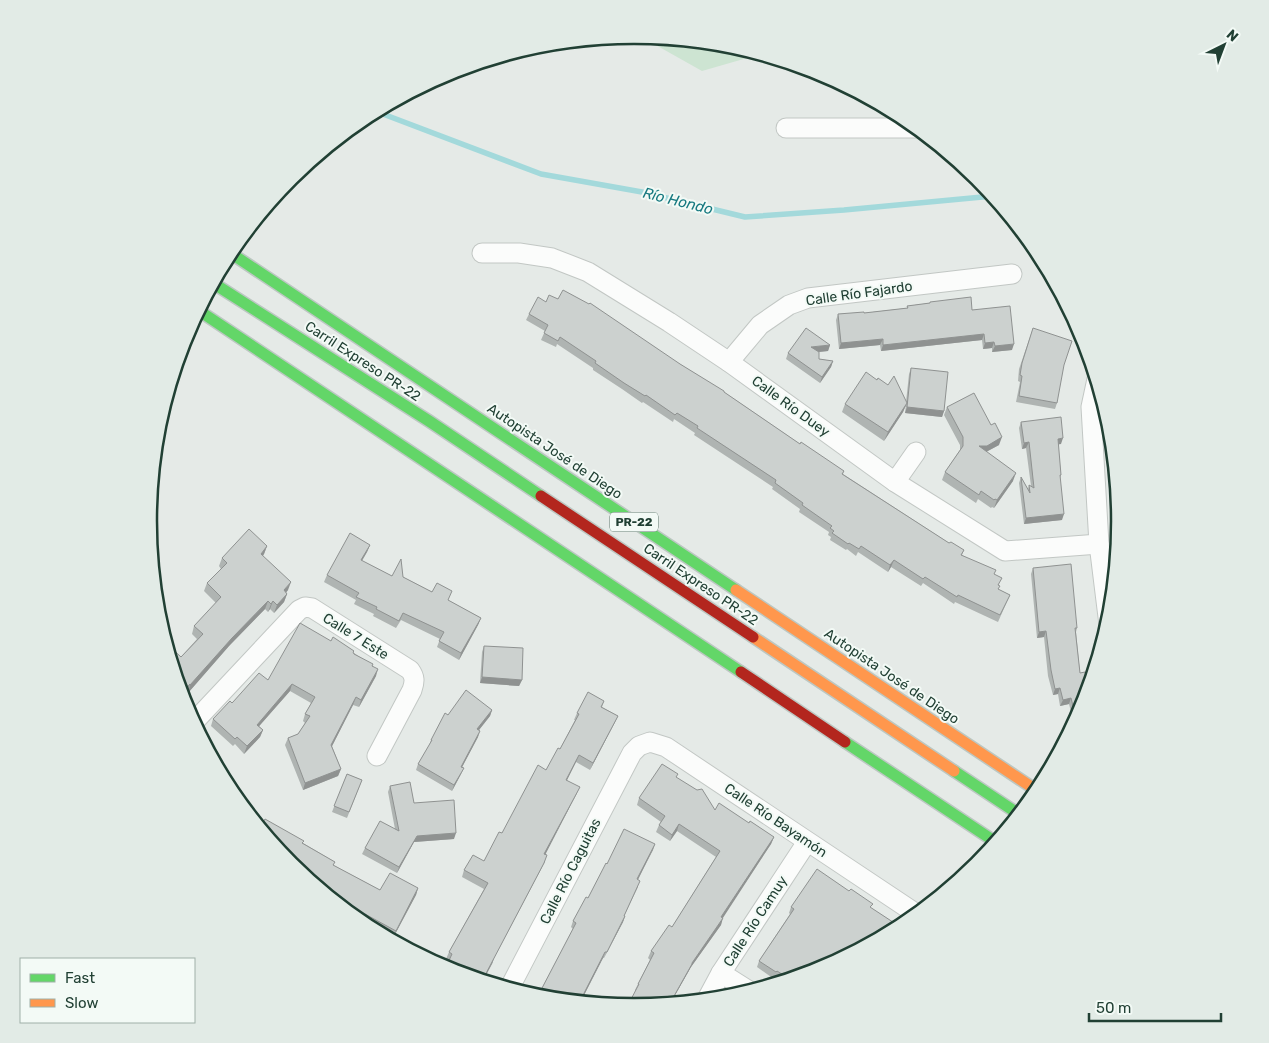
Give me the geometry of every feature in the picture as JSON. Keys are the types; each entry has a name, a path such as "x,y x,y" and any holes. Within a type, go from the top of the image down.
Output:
{"highway":[{"name":"Autopista José de Diego","path":"236,257 1032,787"},
{"name":"Carril Expreso PR-22","path":"219,287 429,421 1014,811"},
{"path":"204,314 992,839"}],"street":[{"path":"786,128 906,128"},
{"name":"Calle Río Duey","path":"482,253 519,253 552,258 588,272 729,362 895,482 1006,551 1099,544"},
{"name":"Calle Río Fajardo","path":"729,362 760,325 789,305 808,298 1012,274"},
{"path":"1094,391 1090,407 1099,544 1106,598"},
{"path":"895,482 916,452"},
{"name":"Calle 7 Este","path":"199,718 299,610 305,607 312,608 410,670 414,676 412,690 377,756"},
{"name":"Calle Río Bayamón","path":"632,753 639,746 650,742 666,747 911,911"},
{"name":"Calle Río Caguitas","path":"512,983 632,753"},
{"name":"Calle Río Camuy","path":"710,993 721,972 807,842"},
{"path":"721,972 743,987"}],"green space":[{"path":"655,45 697,48 748,58 702,71"}],"building":[{"path":"563,290 590,303 680,364 724,391 800,444 801,442 844,471 842,474 949,543 951,542 964,550 961,555 996,570 994,574 1002,578 998,589 1010,595 1000,615 958,595 957,597 925,577 923,579 894,560 890,565 861,546 859,549 848,544 832,533 834,531 830,528 832,526 775,483 776,480 697,428 698,426 677,413 675,415 646,395 624,383 595,363 596,361 560,337 558,341 544,333 548,325 529,314 538,297 546,302 549,295 558,299"},
{"path":"971,297 972,310 1010,306 1014,344 995,346 994,342 985,343 984,334 883,345 883,339 841,343 838,314 908,308 907,306"},
{"path":"806,328 830,345 811,347 819,352 819,359 833,361 822,377 788,353"},
{"path":"1033,328 1072,341 1064,365 1057,403 1019,396 1022,363"},
{"path":"911,368 948,372 944,411 907,407"},
{"path":"866,372 888,385 894,376 907,403 888,432 845,404"},
{"path":"974,393 991,425 995,423 1002,437 987,446 979,446 1016,473 997,500 981,491 979,495 945,472 963,446 963,437 947,407"},
{"path":"1061,417 1063,438 1058,439 1064,514 1026,518 1021,477 1030,493 1029,485 1034,488 1029,442 1024,443 1021,422"},
{"path":"249,529 267,546 261,554 291,582 284,590 287,594 277,605 273,601 271,604 268,601 187,688 175,651 181,657 203,634 194,626 221,597 207,583 227,563 222,558"},
{"path":"350,533 370,545 361,560 392,576 401,559 403,577 432,592 437,583 452,591 448,600 481,618 461,653 439,641 444,632 403,613 399,621 376,609 377,607 356,597 359,593 327,575"},
{"path":"1071,564 1080,673 1085,672 1086,677 1075,705 1073,706 1071,698 1063,700 1060,688 1055,689 1046,631 1039,632 1033,568"},
{"path":"300,623 331,641 333,637 354,651 354,654 373,664 372,666 378,669 361,700 356,697 331,745 341,769 305,783 288,738 298,734 310,716 305,714 315,697 292,684 257,725 263,730 247,746 237,737 235,739 213,719 230,701 233,702 259,673 268,680"},
{"path":"484,646 523,648 522,680 482,677"},
{"path":"466,690 492,710 477,729 480,731 461,767 464,768 454,785 418,764 445,713 448,715"},
{"path":"588,692 604,701 601,707 618,716 593,763 579,755 566,780 580,787 544,854 547,855 544,863 485,975 449,961 452,954 449,952 488,883 464,870 473,855 484,861 499,832 502,833 538,765 546,770 558,748 560,749 579,714 577,713"},
{"path":"662,764 678,774 676,777 697,790 702,789 715,810 719,803 774,837 692,963 673,997 631,999 654,953 651,951 669,925 672,927 720,851 679,824 672,835 659,825 665,816 639,798"},
{"path":"347,774 362,780 349,812 334,806"},
{"path":"410,782 414,803 454,800 456,833 417,836 399,867 365,848 380,821 399,831 390,786"},
{"path":"265,819 304,841 302,843 335,862 333,865 380,890 390,873 418,888 396,931 365,914 364,916 319,881 275,837 263,822"},
{"path":"624,829 655,844 637,879 640,881 625,916 583,996 541,990 576,923 573,921 607,864"},
{"path":"817,869 849,891 851,889 873,904 870,907 894,923 846,950 784,975 759,961 794,909 791,907"}],"waterway":[{"name":"Río Hondo","path":"385,115 541,174 642,192 745,217 985,197"}],"traffic: fast":[{"path":"236,257 736,590"},
{"path":"219,287 429,421 541,496"},
{"path":"204,314 741,672"},
{"path":"845,742 992,839"},
{"path":"954,771 1014,811"}],"traffic: slow":[{"path":"736,590 1032,787"},
{"path":"753,637 954,771"}],"traffic: jam":[{"path":"541,496 753,637"},
{"path":"741,672 845,742"}]}
